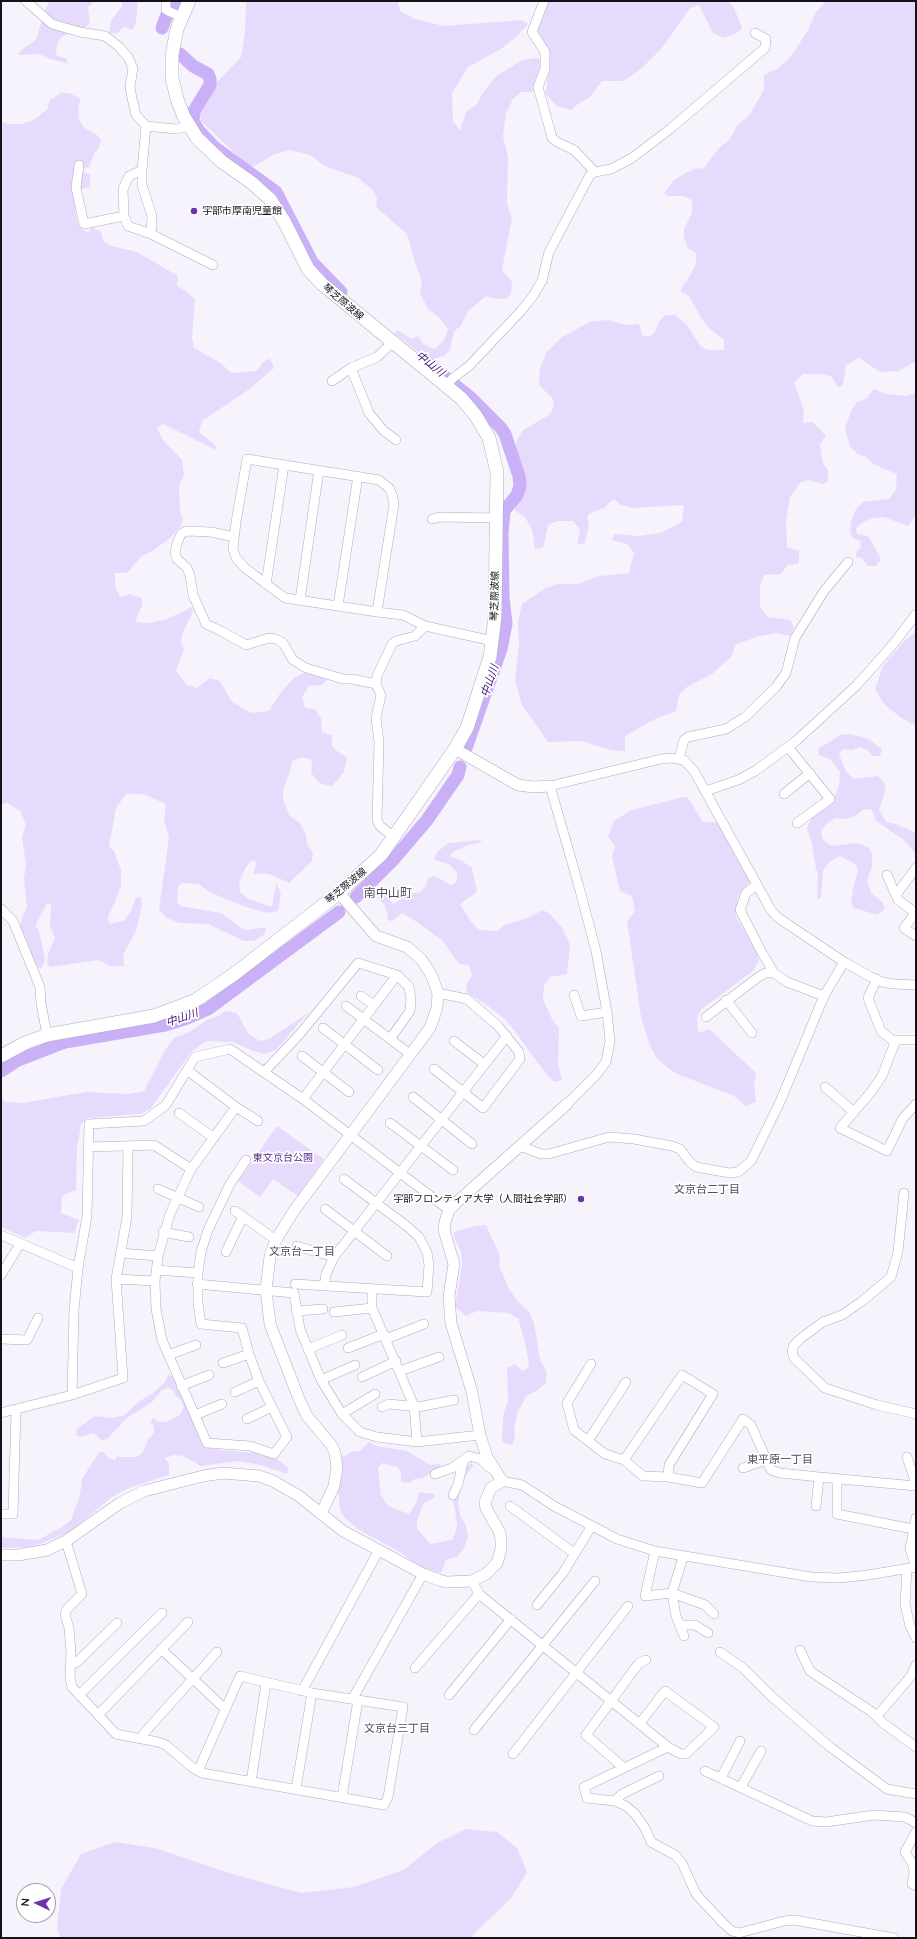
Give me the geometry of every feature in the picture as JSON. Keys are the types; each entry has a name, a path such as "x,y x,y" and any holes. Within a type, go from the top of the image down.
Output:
{"main road":[{"name":"琴芝際波線","path":"1,1056 25,1043 47,1035 154,1016 196,1000 228,979 339,893 369,868 395,838 455,749 466,728 490,658 493,641 496,463 489,438 469,406 450,382 392,343 319,281 308,269 284,222 270,199 252,183 212,154 197,138 189,126 177,99 172,78 174,43 181,17 189,1"}],"street":[{"path":"26,1 52,24 80,32 105,36 118,46 128,57 133,68 130,86 132,98 136,115 146,126 176,129 189,126"},
{"path":"166,1 166,10 181,17"},
{"path":"544,1 532,32 545,52 544,68 538,87 552,138 574,150 595,172"},
{"path":"450,382 469,366 521,311 533,296 542,281 546,260 552,245 586,181 595,172 611,169 632,158 670,129 766,48 766,39 755,33"},
{"path":"146,126 142,185 152,216 151,234"},
{"path":"79,165 76,188 84,224 124,216"},
{"path":"142,170 129,176 122,189 124,216 128,226 151,234 213,265"},
{"path":"332,381 350,368 377,357 392,343"},
{"path":"350,368 369,413 383,430 396,440"},
{"path":"377,612 394,504 389,488 379,480 246,459 234,537 234,549 236,558 245,568 266,584 285,598 377,612 403,615 425,626 493,641"},
{"path":"266,584 284,465"},
{"path":"300,600 319,470"},
{"path":"338,606 358,476"},
{"path":"432,519 440,517 496,518"},
{"path":"234,537 211,532 186,531 181,534 177,543 175,553 177,559 187,568 190,575 193,595 206,624 246,645 269,638 276,638 283,643 293,660 306,668 343,679 352,679 376,684"},
{"path":"679,758 684,740 688,737 726,728 745,718 776,687 786,673 795,638 824,591 848,562"},
{"path":"706,791 738,780 755,771 788,747 857,685 891,647 916,614"},
{"path":"395,838 380,826 377,820 379,742 376,718 381,695 376,684 377,676 392,644 396,641 415,636 425,626"},
{"path":"788,747 830,799 797,823"},
{"path":"455,749 518,785 533,787 550,786 661,759 679,758 689,764 706,791 757,885 777,917 844,962 877,980 894,984 916,985"},
{"path":"784,794 810,773"},
{"path":"500,1476 487,1457 480,1435 472,1392 451,1322 449,1296 454,1264 444,1230 445,1222 449,1210 567,1104 596,1075 606,1062 610,1041 607,1012 596,951 550,786"},
{"path":"896,895 916,868"},
{"path":"887,875 898,900 916,913 904,928 916,936"},
{"path":"757,885 746,893 740,910 760,951 774,973 787,982 824,996"},
{"path":"321,1514 334,1486 337,1468 335,1453 332,1446 307,1416 286,1368 270,1324 266,1290 267,1271 276,1240 293,1212 430,1028 437,1008 438,993 431,974 421,959 407,947 376,936 339,893"},
{"path":"1,909 13,922 40,987 41,1003 47,1035"},
{"path":"520,1146 541,1154 549,1154 596,1139 609,1137 634,1139 672,1146 680,1149 696,1167 730,1174 738,1172 751,1161 780,1102 824,996 844,962"},
{"path":"264,1072 299,1035 358,963 397,975 409,987 411,1006 407,1018 390,1039"},
{"path":"706,1017 726,1000 765,973 774,973"},
{"path":"303,1099 397,975"},
{"path":"877,980 868,998 881,1031 887,1037 896,1040 916,1040"},
{"path":"434,1069 483,1108 520,1059 519,1052 507,1036 498,1026 467,999 438,993"},
{"path":"574,995 581,1016 607,1012"},
{"path":"361,996 374,1005"},
{"path":"726,1000 752,1033"},
{"path":"346,1006 410,1054"},
{"path":"323,1028 378,1070"},
{"path":"324,1286 326,1274 334,1257 507,1036"},
{"path":"896,1040 882,1076 871,1092 840,1128 887,1151 903,1118 916,1104"},
{"path":"454,1041 484,1064"},
{"path":"72,1395 73,1325 78,1268 87,1216 89,1124 144,1121 166,1105 195,1057 230,1049 303,1099 449,1210"},
{"path":"302,1056 350,1092"},
{"path":"187,1070 236,1107 258,1121"},
{"path":"825,1087 854,1112"},
{"path":"413,1097 472,1144"},
{"path":"236,1107 191,1169 163,1232 156,1270 156,1309 162,1340 207,1443 250,1446 274,1454 287,1437 259,1381 249,1354 242,1328 200,1324 197,1284 201,1252 208,1230 230,1184 246,1160"},
{"path":"179,1113 214,1138"},
{"path":"390,1124 452,1170"},
{"path":"89,1147 154,1145 191,1169"},
{"path":"1,1413 72,1395 123,1378 116,1279 127,1217 128,1146"},
{"path":"295,1284 427,1292 429,1266 427,1252 419,1237 376,1202 344,1179"},
{"path":"158,1189 199,1207"},
{"path":"904,1193 898,1252 891,1277 861,1302 842,1315 824,1322 800,1339 794,1345 792,1351 794,1358 825,1388 877,1405 916,1414"},
{"path":"325,1209 387,1256"},
{"path":"226,1252 239,1214 276,1240"},
{"path":"163,1232 189,1237"},
{"path":"1,1235 78,1268"},
{"path":"1,1275 20,1244"},
{"path":"297,1246 334,1257"},
{"path":"120,1253 158,1256"},
{"path":"156,1270 198,1273"},
{"path":"116,1279 155,1281"},
{"path":"197,1284 294,1293 300,1329 321,1380 342,1414 360,1432 377,1437 417,1442 480,1435"},
{"path":"372,1289 372,1308 414,1406 417,1442"},
{"path":"334,1312 372,1308"},
{"path":"296,1311 323,1309"},
{"path":"1,1339 27,1340 38,1318"},
{"path":"348,1348 424,1324"},
{"path":"308,1349 342,1335"},
{"path":"168,1355 196,1346"},
{"path":"223,1363 249,1354"},
{"path":"400,1371 439,1357"},
{"path":"362,1377 396,1361"},
{"path":"591,1364 567,1403 574,1430 605,1454 624,1460 644,1476 668,1477 702,1483 743,1419 751,1426 771,1470 780,1473 916,1485 906,1457"},
{"path":"321,1380 355,1365"},
{"path":"181,1386 209,1375"},
{"path":"624,1460 682,1375 714,1394 669,1465 668,1477"},
{"path":"235,1392 259,1381"},
{"path":"588,1441 626,1382"},
{"path":"342,1414 375,1394"},
{"path":"382,1407 389,1404 414,1406 454,1400"},
{"path":"195,1415 222,1404"},
{"path":"247,1419 272,1407"},
{"path":"1,1514 13,1514 16,1410"},
{"path":"435,1474 446,1471 462,1462 469,1456 475,1456 481,1459 487,1466 500,1476 522,1485 554,1506 591,1527 617,1539 655,1551 683,1557 811,1577 854,1576 913,1568"},
{"path":"743,1468 766,1460"},
{"path":"453,1495 458,1484 462,1462"},
{"path":"1,1555 18,1555 36,1552 66,1541 120,1503 144,1491 203,1476 224,1473 259,1476 273,1481 299,1496 343,1531 423,1574 446,1582 472,1581 486,1574 497,1563 500,1556 500,1533 486,1508 485,1502 491,1488 500,1476"},
{"path":"816,1506 819,1477"},
{"path":"837,1479 837,1514 878,1521 913,1530"},
{"path":"510,1506 574,1553"},
{"path":"916,1518 910,1549 913,1568 905,1604 908,1620 916,1638"},
{"path":"537,1605 563,1573 591,1527"},
{"path":"66,1541 82,1594 67,1609 65,1614 69,1628 71,1664 70,1678 72,1688 116,1734 166,1745 198,1771 251,1782 384,1805 388,1797 403,1707 312,1693 240,1676 198,1771"},
{"path":"302,1691 379,1550"},
{"path":"655,1551 645,1596 672,1592 704,1605 714,1614"},
{"path":"683,1557 672,1592 676,1616 684,1636"},
{"path":"342,1797 355,1699 423,1574"},
{"path":"472,1581 479,1594 612,1700 668,1747 681,1754 686,1754 714,1727 665,1691 640,1723"},
{"path":"474,1730 595,1581"},
{"path":"415,1668 479,1594"},
{"path":"513,1754 628,1606"},
{"path":"79,1695 162,1613"},
{"path":"449,1695 511,1619"},
{"path":"98,1715 188,1622"},
{"path":"71,1664 77,1662 117,1623"},
{"path":"680,1625 695,1625 708,1633"},
{"path":"161,1649 222,1706 226,1708"},
{"path":"800,1650 810,1670 877,1716 883,1723 916,1747"},
{"path":"142,1739 144,1733 217,1652"},
{"path":"720,1652 743,1668 771,1696 830,1747 887,1789 916,1794"},
{"path":"624,1768 586,1735 639,1663 646,1660"},
{"path":"877,1716 911,1676 916,1665"},
{"path":"251,1782 266,1683"},
{"path":"296,1789 312,1693"},
{"path":"721,1778 740,1741"},
{"path":"668,1747 584,1788 587,1798 615,1801 626,1806 635,1814 645,1828 651,1842 675,1855 682,1863 696,1894 732,1931 739,1934 746,1933 772,1924 794,1920 894,1938"},
{"path":"741,1787 761,1751"},
{"path":"705,1771 812,1821 826,1822 874,1815 905,1817 916,1823"},
{"path":"615,1801 622,1794 659,1776"},
{"path":"916,1832 906,1852 913,1865 914,1873 912,1884 916,1886"}],"green space":[{"path":"50,1 94,1 88,7 90,22 87,26 61,37 57,45 56,55 67,59 67,63 50,59 40,54 18,55 21,50 36,40 45,9"},
{"path":"122,1 138,1 136,21 133,30 125,27 115,34 109,33 111,21 122,6"},
{"path":"246,1 399,1 398,4 401,12 415,19 444,26 522,20 528,24 516,37 501,49 468,67 452,93 453,121 460,131 466,112 477,104 482,94 496,76 522,60 536,58 542,61 535,88 532,92 521,92 513,99 506,113 503,136 508,157 507,204 512,218 502,270 512,282 511,294 506,299 491,298 486,296 468,311 461,326 454,331 450,350 444,356 434,359 422,355 394,333 397,330 412,339 418,336 423,344 434,349 443,342 448,329 440,318 428,309 420,293 422,280 416,266 407,234 376,207 377,198 372,189 358,178 325,166 310,155 290,150 275,154 254,166 246,164 201,121 199,110 202,103 214,85 241,57 245,33"},
{"path":"547,1 728,1 734,8 742,27 739,32 723,38 713,33 699,5 690,8 662,48 641,69 623,81 602,81 589,98 571,110 557,106 546,94 549,58 545,44 537,30"},
{"path":"826,1 916,1 916,363 912,363 899,371 880,372 859,358 846,365 843,385 838,387 831,376 821,374 803,374 794,383 804,410 803,423 813,422 826,436 820,444 823,463 828,470 828,481 823,484 808,480 800,483 790,497 786,520 787,547 799,551 799,563 787,566 781,574 764,575 760,585 760,607 768,617 790,620 794,627 790,636 777,633 759,636 735,645 732,656 712,674 687,687 679,695 676,711 653,720 625,736 625,751 611,750 581,741 548,742 522,705 515,680 519,644 518,622 522,604 544,589 557,584 579,584 599,576 629,573 634,553 627,544 612,540 614,534 639,536 660,533 682,522 684,505 633,508 621,505 614,499 604,508 590,513 587,517 589,524 585,543 577,545 580,529 573,521 557,521 548,525 543,548 535,549 532,529 524,516 515,511 515,504 523,491 523,474 516,451 516,442 523,430 549,415 554,407 553,399 539,385 540,368 546,353 562,337 590,322 608,320 626,325 639,324 642,335 649,337 655,332 659,322 665,315 675,315 687,325 701,347 708,350 724,350 724,340 709,328 689,296 681,292 682,287 696,264 696,253 688,248 684,238 684,229 692,213 692,200 684,196 667,196 664,193 674,180 694,169 704,168 719,148 729,140 737,126 750,114 764,90 764,75 777,69 789,59 807,32 816,12"},
{"path":"61,93 69,93 81,99 78,108 79,119 84,128 96,134 101,140 99,148 94,154 89,167 84,168 82,172 90,174 90,187 76,191 74,196 76,217 80,228 88,233 92,227 101,232 104,242 112,246 137,252 178,276 177,286 186,291 195,300 192,337 194,348 220,363 232,373 257,371 262,363 270,358 274,368 251,388 202,421 199,432 217,447 216,450 163,424 157,428 163,440 182,460 184,475 179,487 180,511 183,519 181,526 170,538 154,550 142,556 127,573 115,573 115,585 120,597 130,594 142,598 142,605 135,622 149,623 167,619 192,607 193,612 183,632 181,642 184,649 176,671 187,685 197,688 210,678 220,681 232,702 252,713 269,711 281,692 294,678 306,672 320,674 327,680 321,685 309,686 302,697 305,708 315,709 321,718 322,732 332,735 332,746 347,758 344,772 332,786 321,784 311,773 312,760 303,757 292,761 283,790 283,800 290,816 300,823 306,835 307,844 313,853 312,861 289,883 272,875 261,873 253,875 257,862 252,860 246,867 239,882 240,892 248,899 272,907 276,883 281,893 278,911 268,913 249,908 209,892 199,884 183,883 178,886 177,901 180,906 221,913 246,930 266,927 265,934 254,941 244,941 208,924 179,923 165,917 159,909 169,837 164,820 166,804 143,794 126,794 116,808 109,847 114,851 121,870 121,885 108,916 109,924 124,921 136,898 141,897 142,905 136,931 123,955 124,966 111,966 98,960 50,967 47,963 48,954 55,938 50,926 51,905 47,903 35,926 39,931 45,960 41,969 35,966 20,928 22,918 27,907 24,878 26,865 22,837 26,824 20,811 7,803 1,804 1,122 22,124 33,120 47,110 50,100"},
{"path":"874,389 886,394 905,396 916,393 916,515 908,526 884,517 872,518 860,524 856,528 857,534 868,536 881,559 876,566 868,566 862,558 856,557 856,553 861,547 860,541 853,538 850,532 851,521 856,509 863,502 889,499 896,489 897,474 873,464 866,457 858,454 850,447 845,428 851,411 857,402 867,398"},
{"path":"916,632 916,726 900,717 884,704 875,689 883,666 905,640"},
{"path":"850,734 868,739 882,749 880,756 872,756 868,750 859,747 852,750 843,749 839,754 846,772 854,779 878,776 884,783 886,789 879,809 886,822 896,824 916,833 916,854 904,840 876,821 872,810 864,809 857,815 847,819 835,818 826,824 821,832 823,840 832,846 857,843 869,848 872,854 872,867 867,880 871,893 882,902 885,908 878,915 854,908 851,903 858,870 855,864 840,856 830,861 823,871 821,897 817,900 818,875 812,844 807,828 812,817 834,798 839,786 840,772 830,759 819,755 818,749 840,735"},
{"path":"683,797 688,798 703,822 717,822 750,882 738,895 736,917 755,948 759,960 754,970 702,1009 697,1018 698,1033 709,1029 756,1073 754,1085 756,1102 746,1106 734,1096 675,1073 657,1059 649,1043 641,1017 627,921 635,911 632,896 620,891 612,857 615,846 608,837 614,821 632,810"},
{"path":"478,840 483,842 468,845 453,852 450,856 462,861 472,868 477,892 460,904 478,930 497,931 505,925 525,919 543,910 550,914 563,929 570,945 567,974 550,977 544,986 543,1000 553,1021 559,1028 558,1063 562,1080 554,1082 544,1071 507,1021 488,1006 466,992 467,983 472,976 469,965 459,964 443,941 402,913 392,921 387,920 388,915 384,904 375,894 380,888 393,904 411,893 419,893 425,887 428,878 434,876 451,885 457,881 457,873 449,864 434,860 438,851 449,843"},
{"path":"225,1011 237,1013 248,1033 260,1041 269,1039 308,1013 276,1050 264,1054 233,1042 206,1041 191,1052 151,1108 141,1114 88,1118 81,1124 77,1148 76,1190 62,1196 61,1213 79,1220 74,1233 36,1231 25,1238 1,1227 1,1097 5,1102 22,1103 86,1092 128,1094 144,1091 165,1050 174,1038 189,1032 207,1020 218,1016"},
{"name":"東文京台公園","path":"277,1126 324,1159 298,1196 273,1179 260,1197 238,1181"},
{"path":"486,1225 500,1256 499,1265 509,1289 518,1302 529,1312 534,1323 540,1360 547,1372 546,1383 537,1391 526,1396 517,1414 514,1430 515,1437 512,1445 502,1442 503,1416 508,1400 507,1368 515,1364 523,1371 529,1367 526,1346 518,1318 508,1313 477,1311 466,1316 455,1307 462,1265 461,1251 454,1237 454,1232 475,1226"},
{"path":"169,1374 175,1379 202,1442 210,1449 256,1453 277,1459 289,1468 287,1474 261,1465 238,1461 201,1466 183,1456 174,1455 165,1458 169,1464 169,1475 129,1488 112,1497 71,1531 43,1543 29,1547 1,1548 1,1537 38,1540 62,1527 71,1520 80,1495 82,1479 99,1452 104,1452 109,1459 115,1460 117,1456 137,1457 143,1452 148,1439 154,1433 154,1426 150,1422 153,1418 158,1422 167,1422 180,1415 184,1407 181,1400 175,1395 173,1390 168,1388 161,1391 152,1402 127,1418 108,1438 102,1441 94,1433 79,1437 76,1435 77,1429 95,1416 112,1418 125,1415 138,1402 152,1394 165,1382"},
{"path":"369,1442 376,1446 407,1451 430,1465 440,1464 441,1468 423,1478 415,1479 410,1483 401,1482 401,1472 397,1467 382,1463 378,1468 381,1495 388,1506 409,1514 416,1503 419,1492 434,1494 435,1497 424,1503 417,1520 417,1528 430,1544 452,1540 456,1531 457,1523 453,1499 465,1468 472,1462 473,1466 466,1475 460,1491 458,1504 460,1515 466,1526 468,1536 464,1548 458,1556 446,1560 441,1573 431,1572 416,1564 400,1552 359,1530 345,1518 340,1510 338,1489 341,1458 353,1451 360,1451"},
{"path":"466,1829 497,1832 517,1848 527,1872 512,1897 470,1938 61,1938 57,1929 61,1889 81,1854 115,1842 155,1848 229,1873 301,1893 354,1887 403,1870 439,1842"}],"waterway":[{"name":"中山川","path":"162,28 166,17 177,1"},
{"name":"中山川","path":"180,54 193,66 208,74 210,79 210,85 194,111 193,121 198,130 214,147 276,192 312,262 341,292"},
{"name":"中山川","path":"424,360 471,398 501,428 505,434 519,476 520,486 517,495 504,511 502,533 503,597 506,624 501,649 466,748"},
{"name":"中山川","path":"356,897 393,860 427,820 458,775 460,767"},
{"name":"中山川","path":"1,1071 16,1061 65,1042 165,1025 208,1009 339,912"}],"place":[{"name":"宇部市厚南児童館","path":"194,211"},
{"name":"宇部フロンティア大学（人間社会学部）","path":"581,1199"}],"district":[{"name":"南中山町","path":"388,893"},
{"name":"文京台二丁目","path":"707,1190"},
{"name":"文京台一丁目","path":"302,1252"},
{"name":"東平原一丁目","path":"780,1460"},
{"name":"文京台三丁目","path":"397,1729"}]}
